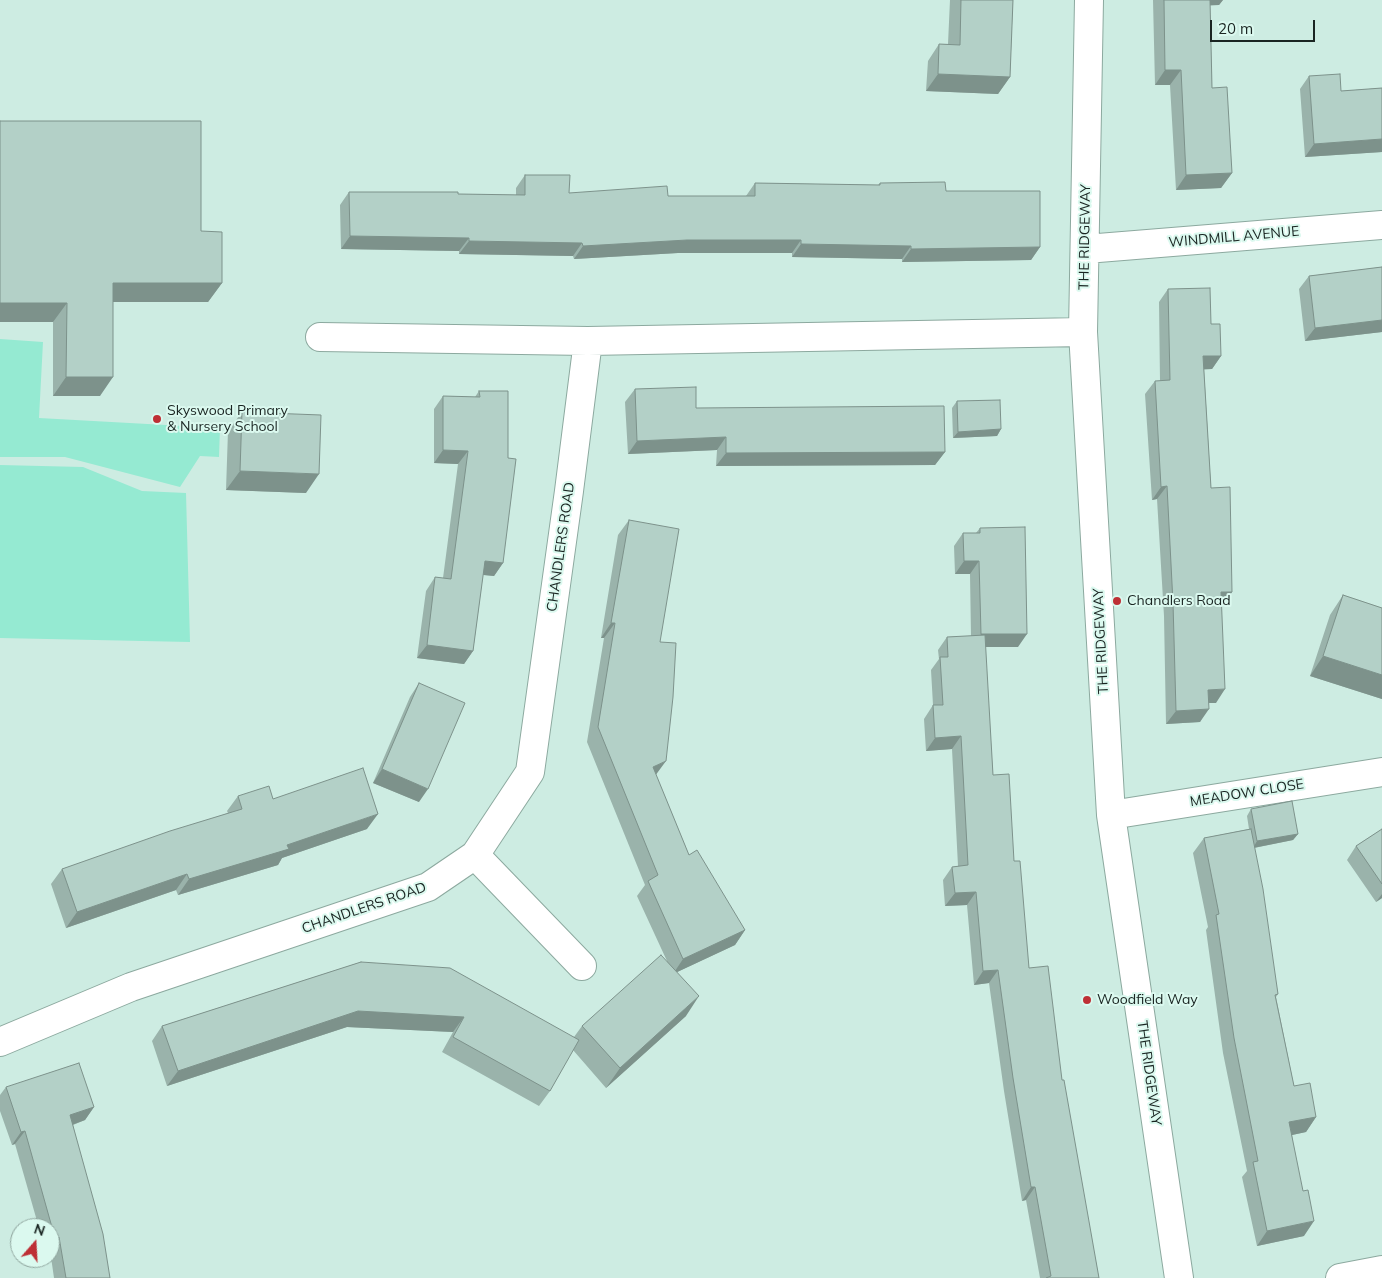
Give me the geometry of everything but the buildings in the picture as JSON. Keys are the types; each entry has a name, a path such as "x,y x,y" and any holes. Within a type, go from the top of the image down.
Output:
{"street":[{"name":"THE RIDGEWAY","path":"1090,0 1083,332 1111,815 1179,1278"},
{"name":"WINDMILL AVENUE","path":"1086,249 1382,225"},
{"path":"320,337 588,341 1083,332"},
{"name":"CHANDLERS ROAD","path":"0,1042 131,987 428,887 475,856 530,772 588,341"},
{"name":"MEADOW CLOSE","path":"1111,815 1382,772"},
{"path":"475,856 582,966"},
{"path":"1340,1278 1382,1270"}],"green space":[{"path":"0,339 43,342 39,418 220,428 219,457 200,456 180,487 65,457 0,457"},
{"path":"0,465 83,467 142,491 186,493 190,642 0,638"}],"place":[{"name":"Skyswood Primary & Nursery School","path":"157,419"},
{"name":"Chandlers Road","path":"1117,601"},
{"name":"Woodfield Way","path":"1087,1000"}]}
